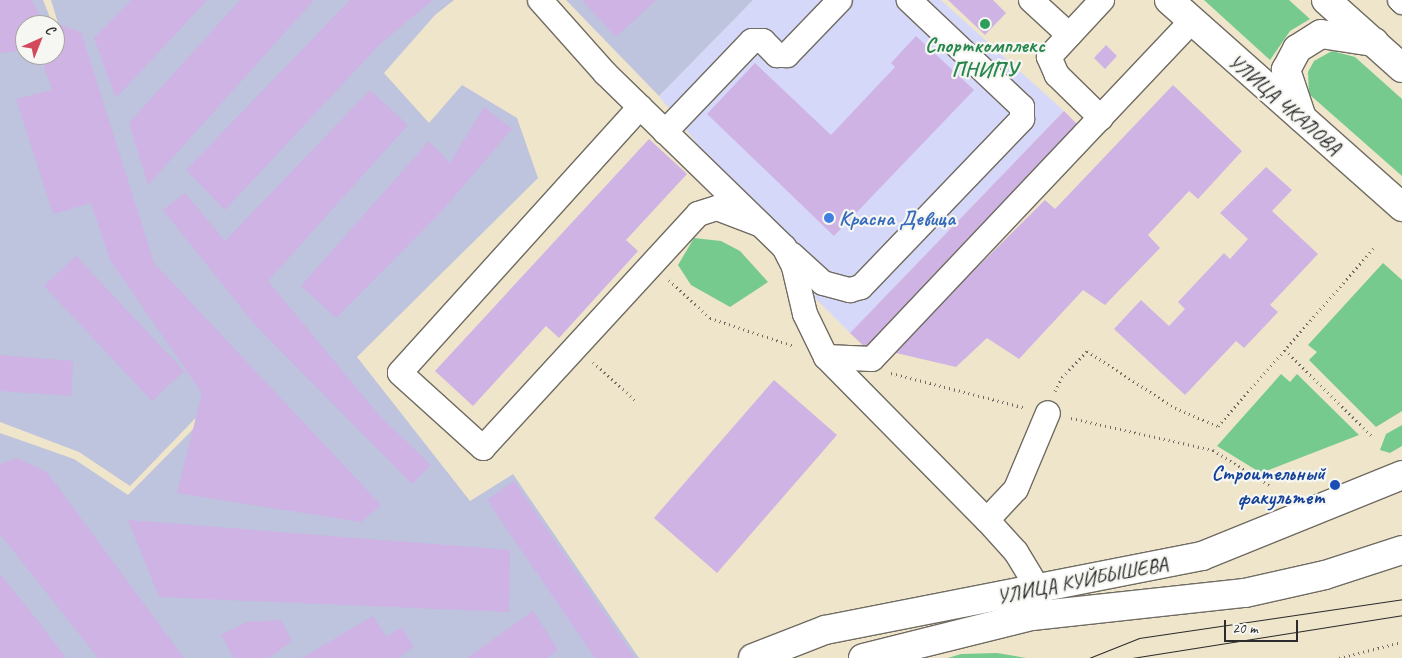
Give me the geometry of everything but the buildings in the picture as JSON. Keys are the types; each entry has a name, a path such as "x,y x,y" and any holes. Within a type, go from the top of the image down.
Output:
{"main road":[{"name":"УЛИЦА ЧКАЛОВА","path":"1169,0 1402,207"},
{"path":"1326,0 1402,68"},
{"path":"1302,118 1286,70 1296,48 1320,34 1374,42"},
{"name":"УЛИЦА КУЙБЫШЕВА","path":"753,658 825,630 1039,590 1202,556 1402,475"},
{"name":"УЛИЦА КУЙБЫШЕВА","path":"863,658 1032,616 1245,593 1325,575 1402,550"}],"street":[{"path":"540,0 566,34 784,247 823,283 850,290 861,287 1022,119 1022,107 909,0"},
{"path":"666,132 752,41 763,41 777,55 786,55 840,0"},
{"path":"1032,0 1069,35"},
{"path":"1101,118 1050,66 1049,58 1102,0"},
{"path":"826,356 872,359 1192,21"},
{"path":"640,107 400,373 483,448 698,214 716,208 760,224"},
{"path":"784,247 794,267 805,314 826,356 987,520 1016,552 1039,590"},
{"path":"987,520 1016,489 1051,403"}],"path":[{"path":"1051,403 1062,377 1087,351 1175,408 1218,426 1374,248"},
{"path":"664,275 710,318 826,356"},
{"path":"1285,350 1372,436"},
{"path":"587,356 637,402"},
{"path":"884,371 1051,403 1213,450 1269,485"},
{"path":"1340,658 1402,642"}],"shaded area":[{"path":"0,0 43,0 49,15 15,15 15,65 58,65 131,281 214,399 130,486 79,452 0,422"},
{"path":"51,0 454,0 435,15 384,73 429,123 462,85 517,118 538,178 357,357 470,501 513,474 639,658 0,658 0,433 74,459 128,495 221,401 137,281 65,46 65,15 56,15"},
{"path":"566,0 753,0 659,96"},
{"path":"753,0 941,0 1064,111 850,333 812,295 830,274 699,146 659,96"}],"green space":[{"path":"1204,0 1289,0 1310,19 1290,31 1270,60"},
{"path":"1332,51 1355,57 1402,99 1402,176 1309,94 1308,72 1314,61"},
{"path":"694,238 721,241 740,251 768,282 730,307 691,285 678,265"},
{"path":"1383,263 1402,280 1402,411 1376,427 1309,360 1317,352 1308,345"},
{"path":"1281,374 1290,382 1297,374 1359,435 1261,473 1217,446"},
{"path":"1402,425 1402,446 1390,453 1380,450 1386,434"},
{"path":"997,653 1026,658 948,658 961,654"}],"tram line":[{"path":"1089,658 1139,638 1402,599"},
{"path":"1132,658 1402,615"}],"place":[{"name":"Спорткомплекс ПНИПУ","path":"985,24"},
{"name":"Красна Девица","path":"829,218"},
{"name":"Строительный факультет","path":"1335,485"}]}
